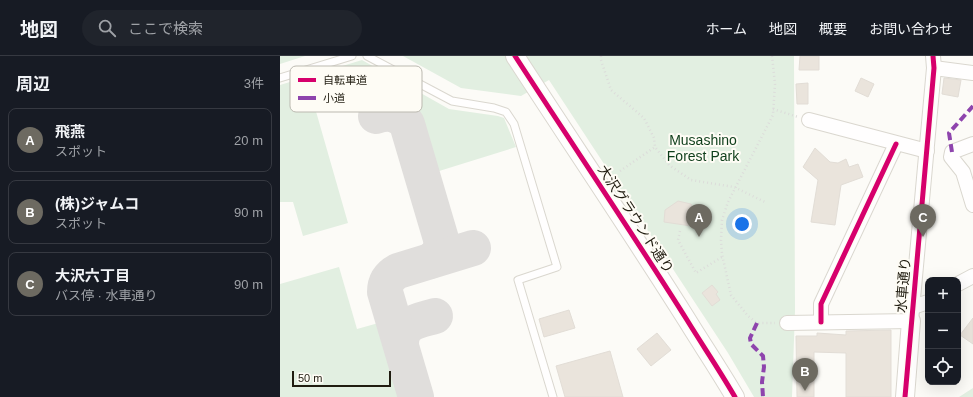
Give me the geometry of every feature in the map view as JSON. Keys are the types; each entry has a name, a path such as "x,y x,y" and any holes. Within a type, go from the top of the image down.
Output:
{"street":[{"name":"大沢グラウンド通り","path":"514,56 654,269 735,397"},
{"path":"934,62 973,73"},
{"name":"水車通り","path":"905,397 934,62"},
{"path":"809,120 927,151"},
{"path":"821,322 821,304 896,144"},
{"path":"973,144 952,152 951,157 963,172 973,204"},
{"path":"961,282 973,276"},
{"path":"787,323 821,322 912,314 925,304"}],"lane":[{"path":"319,66 352,56"},
{"path":"367,56 386,66"},
{"path":"280,78 290,75"},
{"path":"422,84 452,100 494,108 506,112 514,124 557,267 518,280 553,397"}],"path":[{"path":"601,56 601,60 612,90 644,118 654,138 655,146 669,165 690,180 734,188 767,203"},
{"path":"772,56 776,84 773,115 728,202 722,220 721,240 722,257 731,295 748,316 758,324 787,323"},
{"path":"773,109 809,120"},
{"path":"620,170 655,146"},
{"path":"680,231 678,240 696,273 722,257"}],"green space":[{"path":"280,56 305,56 280,64"},
{"name":"Musashino Forest Park","path":"403,56 794,56 795,311 792,397 754,397 728,353 549,80 521,96 461,88"},
{"path":"362,60 373,66 342,66"},
{"path":"290,82 290,112 316,112 348,223 303,236 293,202 280,202 280,85"},
{"path":"422,94 449,109 504,118 516,147 436,172 419,113 417,112 422,112"},
{"path":"339,267 357,329 382,322 401,397 280,397 280,284"},
{"path":"973,388 973,397 959,397"}],"building":[{"path":"800,56 819,56 819,70 799,70"},
{"path":"861,78 874,84 868,97 855,91"},
{"path":"944,78 961,80 958,97 942,94"},
{"path":"808,83 808,104 797,104 796,84"},
{"path":"815,148 830,162 838,163 846,159 849,167 858,164 863,177 841,185 835,225 811,222 818,180 803,167"},
{"path":"678,201 691,204 699,217 698,227 664,222 665,210"},
{"path":"712,285 718,292 716,294 720,300 712,306 702,293"},
{"path":"569,310 575,328 544,337 539,319"},
{"path":"973,318 973,344 961,336"},
{"path":"891,330 891,397 846,397 846,353 814,352 814,397 797,397 796,336 817,336 817,333 846,335 846,331"},
{"path":"657,333 671,350 651,366 637,349"},
{"path":"610,351 623,397 565,397 556,366"}],"taxiway":[{"path":"376,116 393,114 404,120 407,124 441,239 439,252 430,261"},
{"path":"416,397 385,292 387,282 390,277 398,271 473,248"},
{"path":"401,344 404,331 407,327 417,321 435,316"}],"marked path":[{"path":"952,152 949,133 973,106"},
{"path":"757,323 750,338 751,344 763,356 763,397"}],"cycle path":[{"path":"515,56 645,254 735,397"},
{"path":"905,397 934,68 933,56"},
{"path":"821,322 821,304 896,144"}],"place":[{"name":"飛燕","path":"699,237"},
{"name":"大沢六丁目","path":"923,237"},
{"name":"(株)ジャムコ","path":"805,391"}]}
